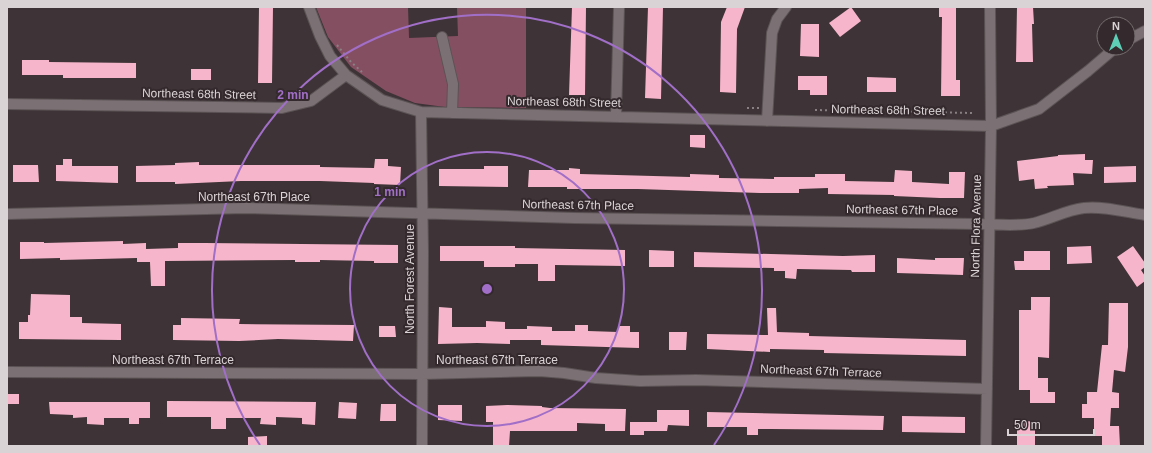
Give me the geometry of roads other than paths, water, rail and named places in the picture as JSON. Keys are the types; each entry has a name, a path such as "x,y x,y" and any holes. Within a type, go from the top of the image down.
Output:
{"street":[{"path":"309,7 320,36 330,56 346,75"},
{"path":"616,116 619,7"},
{"path":"767,121 772,33 777,19 786,7"},
{"name":"North Flora Avenue","path":"986,446 991,126 990,7"},
{"path":"442,37 453,84 452,113"},
{"name":"Northeast 68th Street","path":"7,104 282,108 311,101 346,75 382,100 421,112 991,126 1039,109 1106,56"},
{"name":"North Forest Avenue","path":"421,112 423,214 422,446"},
{"name":"Northeast 67th Place","path":"7,214 246,208 574,218 989,224 1006,226 1035,223 1069,211 1084,208 1098,208 1145,215"},
{"name":"Northeast 67th Terrace","path":"7,372 423,374 539,371 564,372 596,378 640,381 696,380 987,388"}]}
